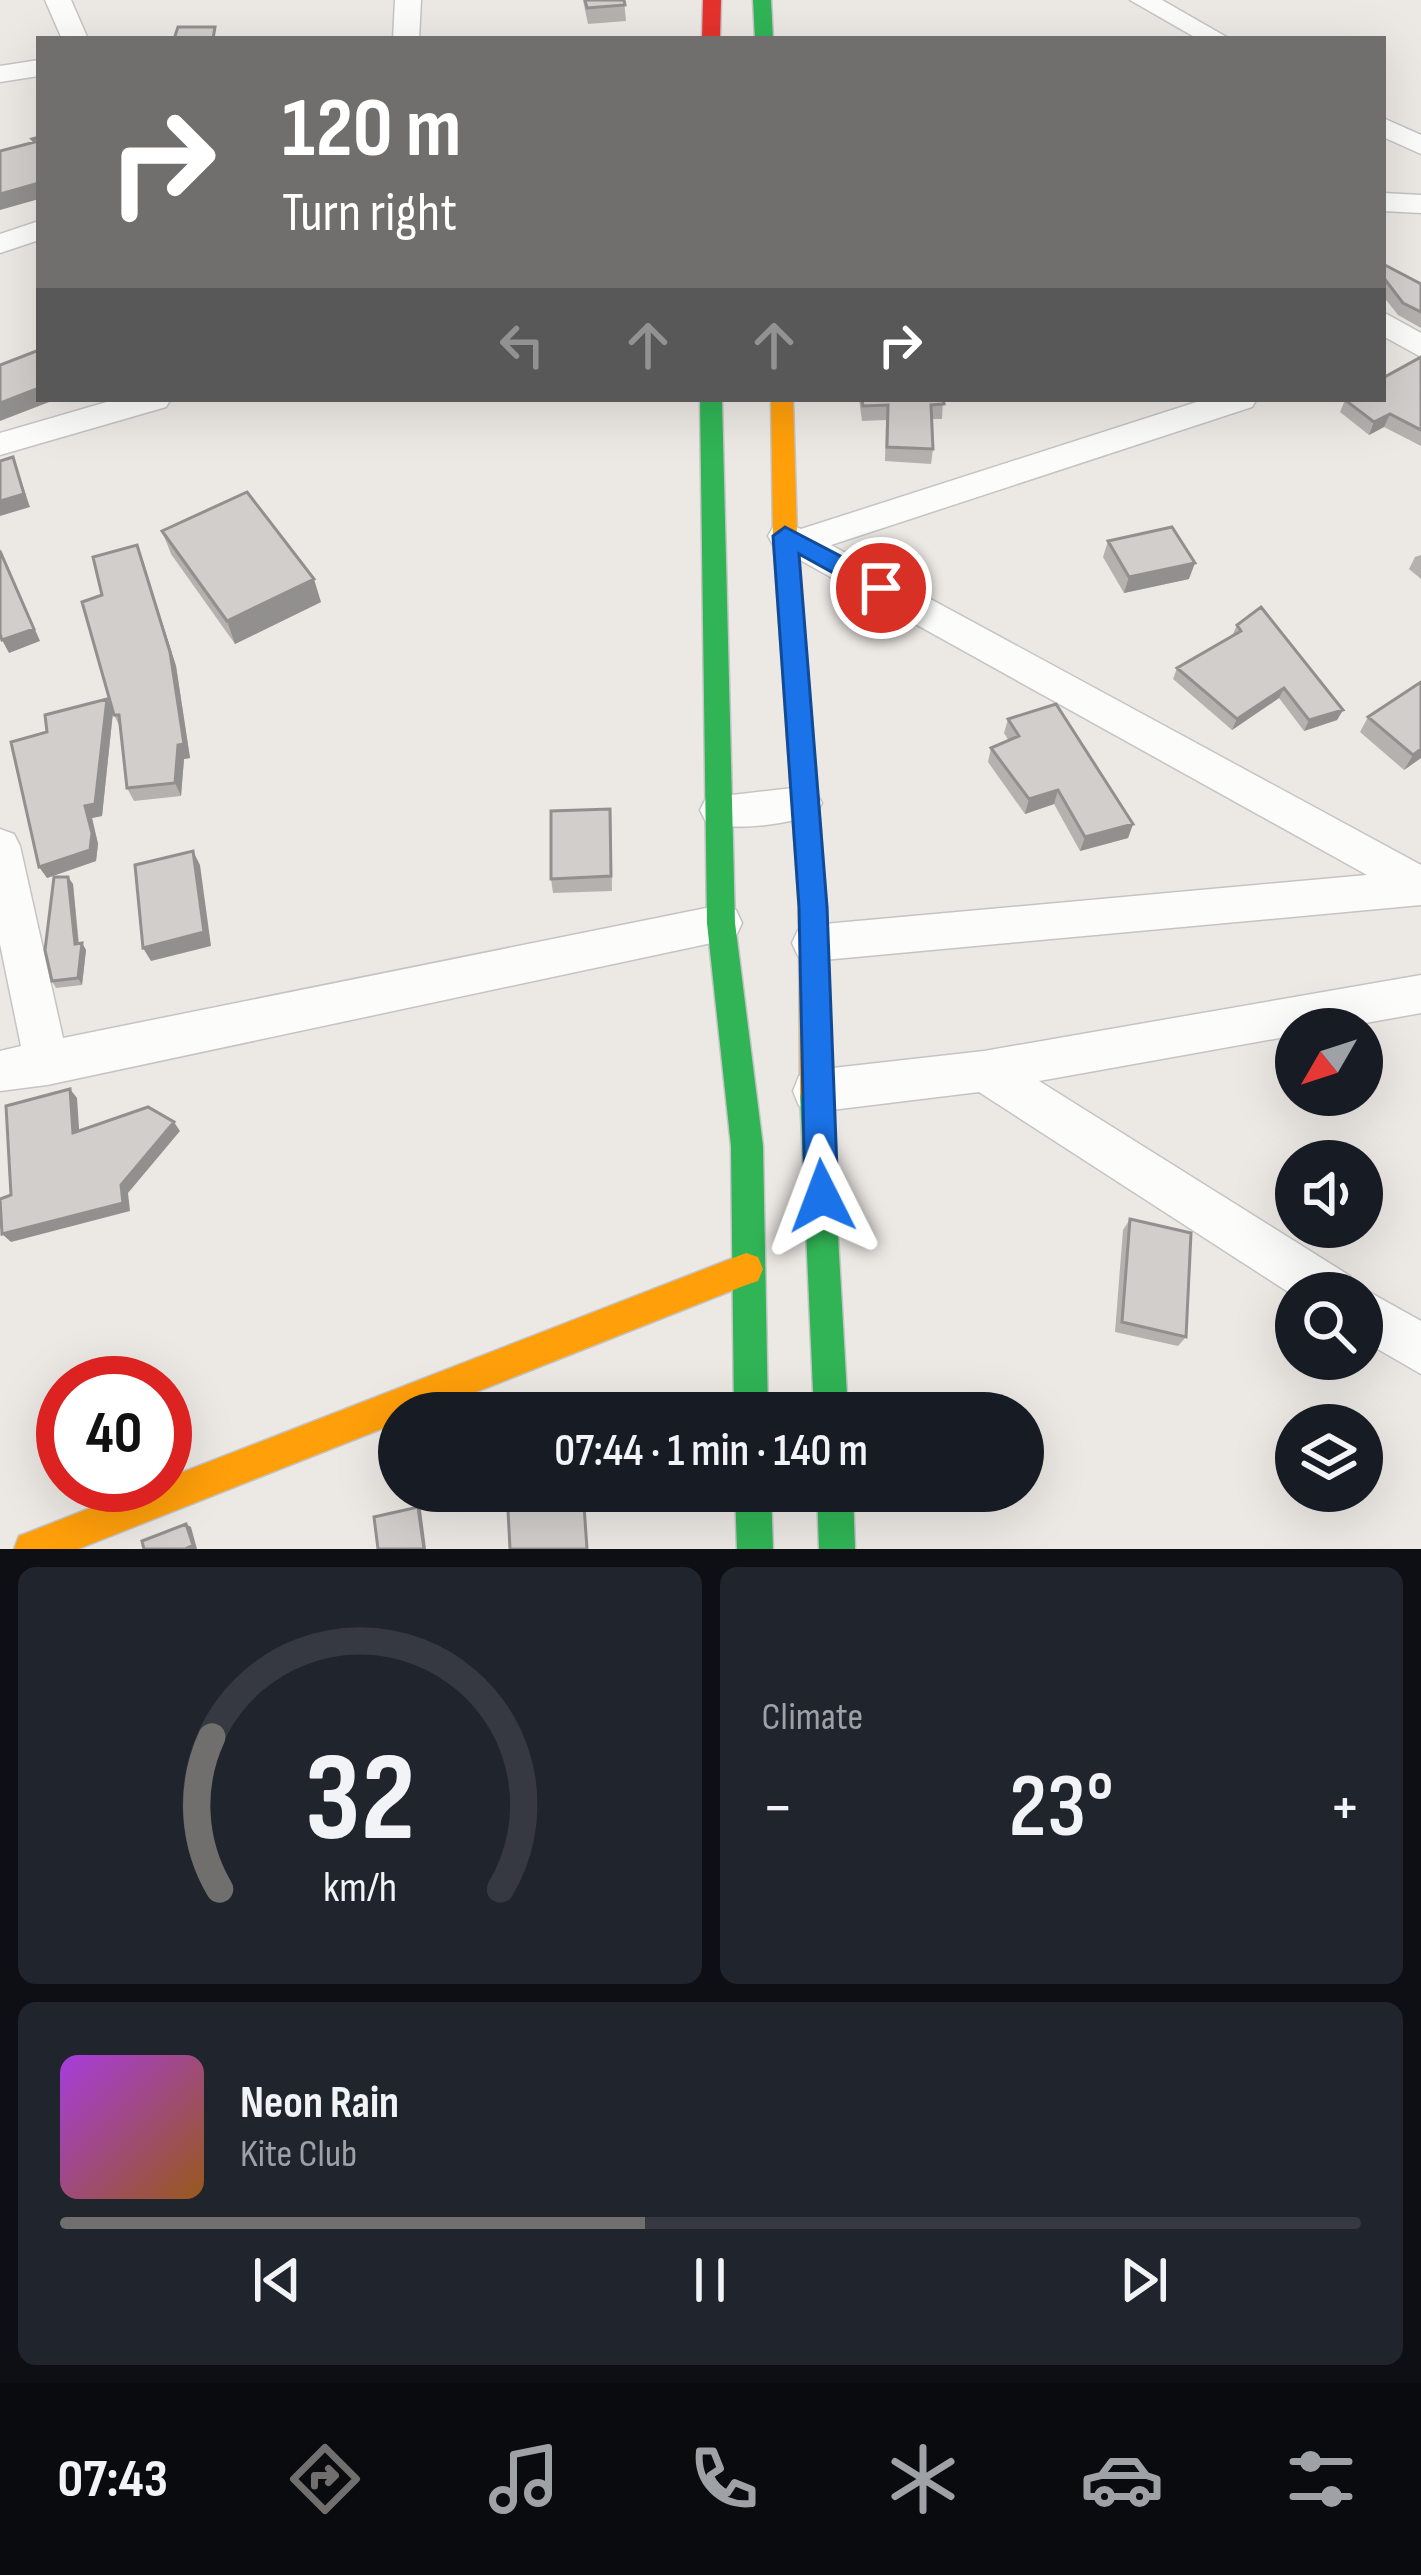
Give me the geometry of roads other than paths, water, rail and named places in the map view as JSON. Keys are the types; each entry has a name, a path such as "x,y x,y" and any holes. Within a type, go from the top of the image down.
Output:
{"street":[{"path":"58,0 74,36"},
{"path":"406,36 408,0"},
{"path":"711,36 712,0"},
{"path":"761,0 764,36"},
{"path":"1143,0 1211,36"},
{"path":"0,74 36,68"},
{"path":"1386,128 1421,146"},
{"path":"1386,202 1421,204"},
{"path":"0,244 36,231"},
{"path":"1386,324 1418,345"},
{"path":"1386,352 1418,345"},
{"path":"0,444 145,402"},
{"path":"712,402 721,923 747,1146 750,1392"},
{"path":"782,402 813,943 815,1091 830,1392"},
{"path":"792,539 1231,402"},
{"path":"792,539 1421,886"},
{"path":"720,810 802,803"},
{"path":"0,846 46,1065"},
{"path":"813,943 1421,886"},
{"path":"0,1071 721,923"},
{"path":"815,1091 984,1071 1421,994"},
{"path":"984,1071 1300,1272"},
{"path":"747,1146 820,1152"},
{"path":"32,1549 746,1269"},
{"path":"1383,1325 1421,1349"},
{"path":"754,1512 755,1549"},
{"path":"836,1512 837,1549"}]}
